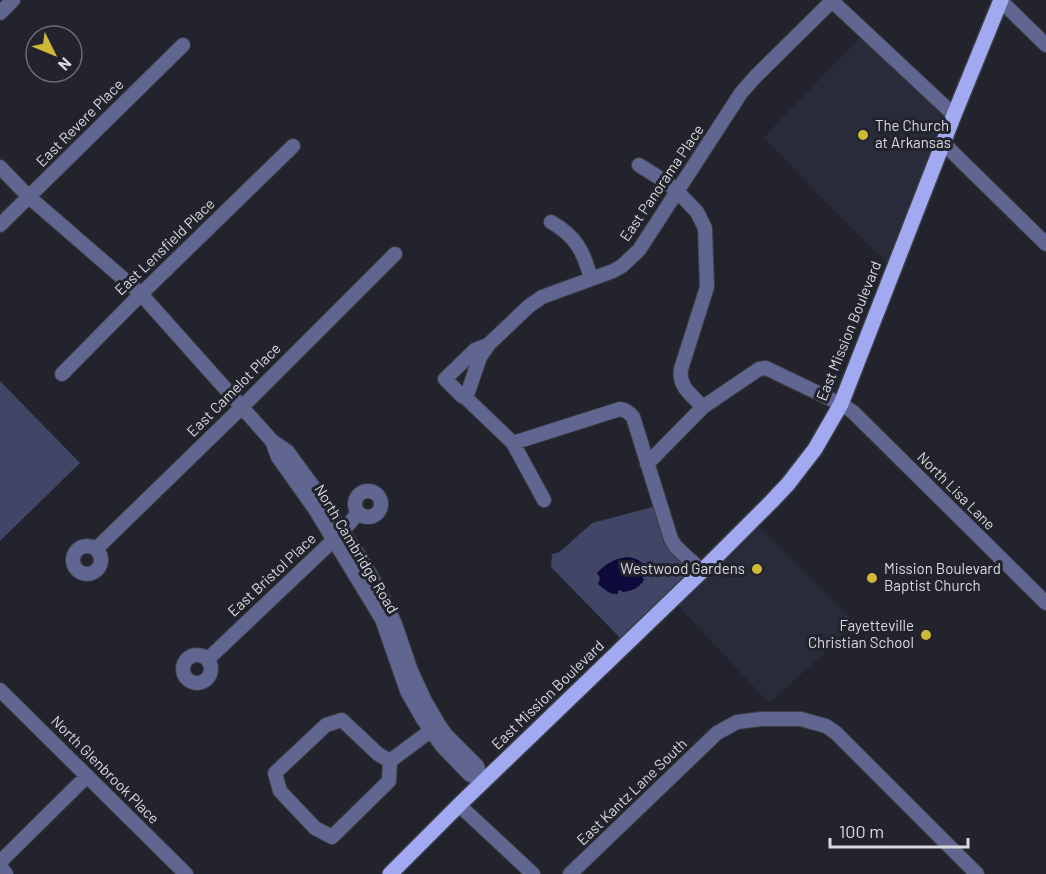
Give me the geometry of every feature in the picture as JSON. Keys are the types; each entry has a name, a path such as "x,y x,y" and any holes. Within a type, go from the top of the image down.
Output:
{"main road":[{"name":"East Mission Boulevard","path":"390,874 771,502 788,484 814,449 841,404 943,142 1001,1"}],"street":[{"path":"0,13 13,0"},
{"path":"832,1 954,115"},
{"name":"East Panorama Place","path":"489,344 475,350 445,379 466,398 480,357 489,344 529,306 542,297 613,271 631,259 741,93 832,1"},
{"path":"1001,1 1046,45"},
{"name":"East Revere Place","path":"0,225 183,45"},
{"path":"943,142 1046,243"},
{"name":"East Lensfield Place","path":"62,374 293,146"},
{"path":"639,165 666,182 697,212 705,228 708,276 707,287 680,378 682,385 703,407 647,464"},
{"name":"North Cambridge Road","path":"0,167 29,196 141,294 272,441 287,451 314,488 338,535 363,562 380,592 395,624 411,671 435,728 446,735 477,766 483,782"},
{"path":"551,222 567,233 578,245 586,260 591,279"},
{"name":"East Camelot Place","path":"96,549 395,254"},
{"name":"North Lisa Lane","path":"703,407 759,369 766,368 841,404 853,412 1046,603"},
{"path":"466,398 513,443 544,500"},
{"path":"513,443 625,409 633,417 671,539 676,547 702,571"},
{"name":"East Bristol Place","path":"208,658 338,535 358,513"},
{"name":"North Glenbrook Place","path":"0,690 186,874"},
{"name":"East Kantz Lane South","path":"570,874 717,733 737,723 761,719 801,719 826,726 836,733 968,871"},
{"path":"342,720 378,754 390,760 389,781 332,837 315,828 280,791 275,773 326,725 342,720"},
{"path":"390,760 435,728"},
{"path":"6,874 0,864 87,776"},
{"path":"459,805 533,874"}],"shaded area":[{"path":"865,32 954,115 894,270 763,138"},
{"path":"0,381 80,463 0,541"},
{"path":"660,505 671,539 702,571 626,644 551,567 552,554 562,550 592,523"},
{"path":"753,520 857,624 769,703 672,599"},
{"path":"626,557 636,559 644,565 647,572 642,576 644,580 633,590 623,592 620,590 618,594 610,593 598,584 600,578 597,573 610,562"}],"place":[{"name":"The Church at Arkansas","path":"863,135"},
{"name":"Westwood Gardens","path":"757,569"},
{"name":"Mission Boulevard Baptist Church","path":"872,578"},
{"name":"Fayetteville Christian School","path":"926,635"}]}
